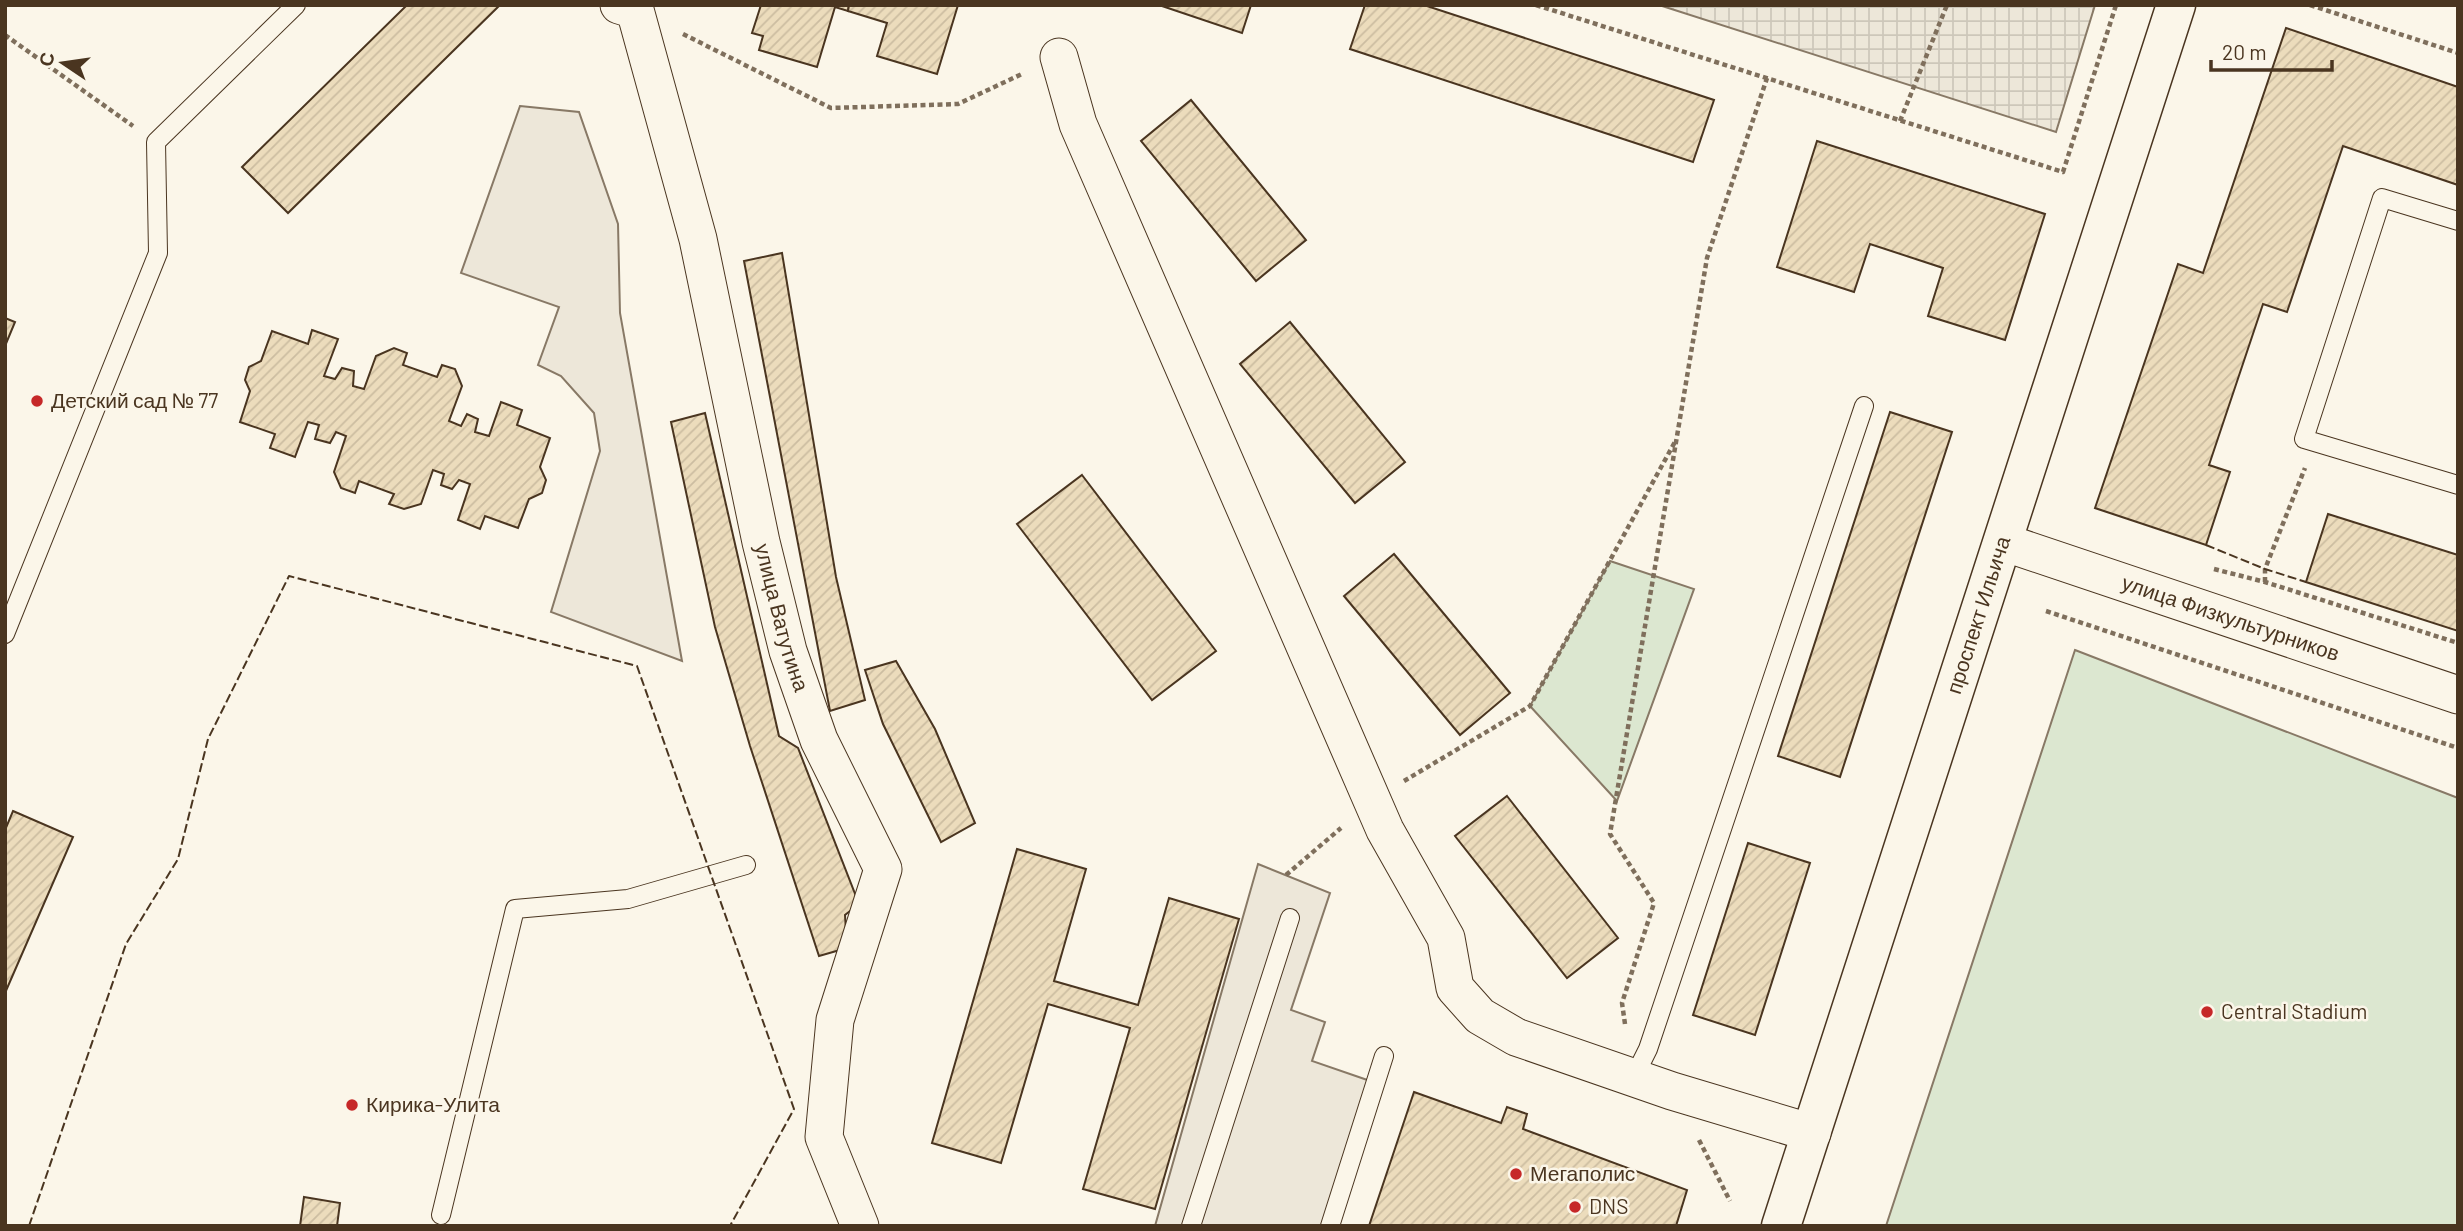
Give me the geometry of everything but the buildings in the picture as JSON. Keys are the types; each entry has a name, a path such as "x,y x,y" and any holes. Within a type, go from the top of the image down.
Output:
{"main road":[{"name":"проспект Ильича","path":"1781,1226 2176,5"}],"street":[{"name":"улица Ватутина","path":"627,8 698,239 761,542 788,651 819,740 883,869 835,1020 824,1137 860,1226"},
{"path":"1059,57 1078,124 1385,830 1446,938 1455,988 1480,1017 1516,1037 1641,1063 1672,1091 1812,1133"},
{"name":"улица Физкультурников","path":"2003,542 2458,695"}],"lane":[{"path":"5,634 158,253 156,142 296,5"},
{"path":"2458,221 2382,198 2304,439 2458,485"},
{"path":"1641,1063 1864,406"},
{"path":"441,1215 515,909 628,899 746,865"},
{"path":"1191,1226 1290,918"},
{"path":"1330,1226 1384,1056"}],"path":[{"path":"1536,5 2063,172 2116,5"},
{"path":"1900,121 1947,5"},
{"path":"2310,5 2458,53"},
{"path":"627,8 831,108 957,104 1059,57"},
{"path":"5,35 156,142"},
{"path":"1641,1063 1635,1038 1623,1022 1622,1003 1654,903 1610,834 1707,258 1767,78"},
{"path":"1286,875 1373,800 1530,706 1678,436"},
{"path":"2264,582 2265,569 2314,443"},
{"path":"2213,568 2458,643"},
{"path":"2046,611 2458,748"},
{"path":"1672,1091 1730,1201"}],"green space":[{"path":"1610,561 1694,589 1617,801 1530,706"},
{"name":"Central Stadium","path":"2075,650 2458,798 2458,1226 1886,1226"}],"shaded area":[{"path":"1659,5 2095,5 2056,132"},
{"path":"520,106 579,112 618,224 620,313 682,661 551,612 600,451 594,413 561,376 538,365 559,307 461,273"},
{"path":"1258,864 1330,893 1291,1010 1325,1022 1312,1061 1376,1083 1330,1226 1155,1226"}],"fence":[{"path":"2206,545 2306,582"},
{"path":"29,1226 126,944 178,859 208,739 289,576 637,666 794,1109 730,1226"}],"place":[{"name":"Детский сад № 77","path":"37,401"},
{"name":"Central Stadium","path":"2207,1012"},
{"name":"Кирика-Улита","path":"352,1105"},
{"name":"Мегаполис","path":"1516,1174"},
{"name":"DNS","path":"1575,1207"}]}
